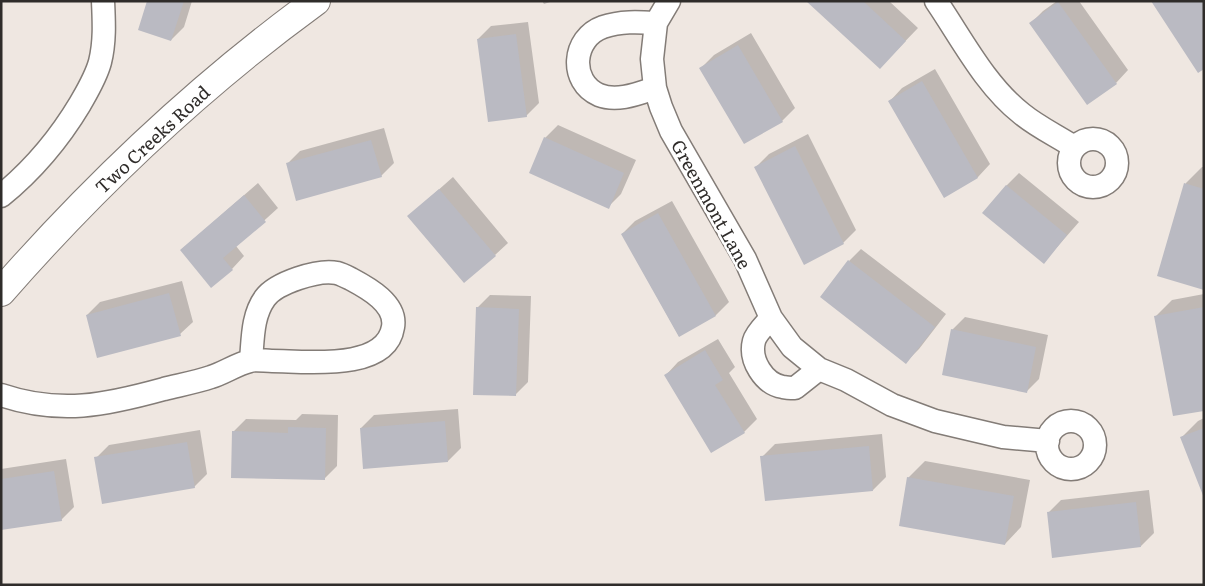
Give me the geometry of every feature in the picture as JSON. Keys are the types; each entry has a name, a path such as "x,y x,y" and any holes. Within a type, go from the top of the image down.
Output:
{"street":[{"path":"1,196 47,152 69,123 92,83 100,62 104,34 103,1"},
{"name":"Two Creeks Road","path":"1,292 46,241 122,165 223,75 316,1"},
{"name":"Greenmont Lane","path":"669,1 656,24 652,59 655,88 671,131 744,259 771,318 792,347 818,368 846,380 892,405 934,422 1003,437 1048,441"},
{"path":"936,1 986,77 1004,97 1022,114 1074,147"},
{"path":"655,88 631,97 614,98 599,95 587,87 580,73 578,51 585,39 602,27 625,22 656,24"},
{"path":"1,394 36,404 86,406 120,401 212,376 251,360 346,361 370,355 389,339 393,326 392,315 384,301 361,284 337,273 316,274 298,279 276,288 265,298 255,319 251,360"},
{"path":"771,318 754,340 754,355 757,367 766,378 781,387 795,388 818,368"}],"building":[{"path":"147,1 184,1 171,41 138,30"},
{"path":"806,1 863,1 906,41 880,69"},
{"path":"1151,1 1204,1 1204,69 1198,73"},
{"path":"1058,2 1117,84 1087,105 1029,23"},
{"path":"516,34 527,117 488,122 477,39"},
{"path":"738,45 783,122 744,144 699,68"},
{"path":"922,81 978,178 944,198 888,101"},
{"path":"544,137 624,173 609,209 529,173"},
{"path":"371,140 382,177 296,201 286,163"},
{"path":"795,146 844,244 804,265 754,167"},
{"path":"1184,183 1204,189 1204,290 1157,276"},
{"path":"1006,185 1067,235 1044,264 982,213"},
{"path":"439,189 496,256 464,283 407,216"},
{"path":"244,195 266,222 223,258 233,270 211,288 180,250"},
{"path":"658,213 716,316 679,337 621,234"},
{"path":"848,260 935,327 906,364 820,297"},
{"path":"169,293 181,336 97,358 86,315"},
{"path":"476,307 519,309 516,396 473,395"},
{"path":"1204,307 1204,411 1173,416 1154,316"},
{"path":"951,329 1036,347 1027,393 942,375"},
{"path":"705,350 723,380 715,385 745,433 711,453 664,375"},
{"path":"445,421 448,462 363,469 360,428"},
{"path":"288,427 326,428 325,480 231,478 232,431 288,433"},
{"path":"1204,428 1204,498 1180,437"},
{"path":"187,442 195,488 102,504 94,457"},
{"path":"869,446 873,491 765,501 760,456"},
{"path":"54,471 62,521 1,530 1,479"},
{"path":"907,477 1014,496 1005,545 899,526"},
{"path":"1136,502 1141,547 1052,558 1047,512"}]}
